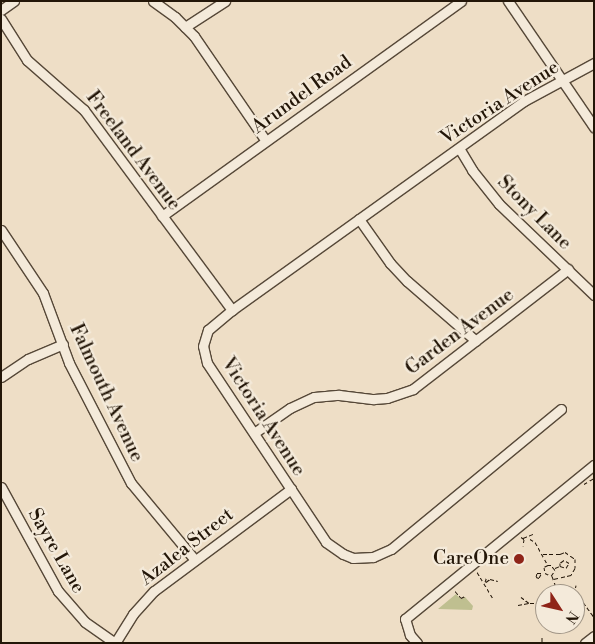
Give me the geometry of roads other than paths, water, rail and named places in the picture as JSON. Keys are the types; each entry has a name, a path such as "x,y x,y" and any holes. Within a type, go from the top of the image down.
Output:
{"street":[{"path":"1,10 14,1"},
{"path":"153,1 186,27 266,141"},
{"path":"186,27 224,1"},
{"name":"Arundel Road","path":"162,216 461,1"},
{"path":"508,1 560,80 594,127"},
{"name":"Freeland Avenue","path":"1,19 27,60 84,110 232,310"},
{"name":"Victoria Avenue","path":"561,409 391,549 373,557 353,558 334,549 326,542 204,354 204,338 208,330 232,310 530,98 594,63"},
{"name":"Stony Lane","path":"460,148 472,170 499,204 594,294"},
{"path":"359,219 390,263 476,340"},
{"name":"Falmouth Avenue","path":"1,230 40,286 69,363 131,483 195,560"},
{"name":"Garden Avenue","path":"254,433 290,408 314,398 339,395 374,399 401,394 422,383 568,269"},
{"path":"1,377 28,359 63,344"},
{"path":"417,643 410,635 405,619 594,466"},
{"name":"Sayre Lane","path":"1,487 58,591 84,622 115,643"},
{"name":"Azalea Street","path":"115,643 142,603 154,591 291,489"},
{"path":"585,643 594,636"}],"place":[{"name":"CareOne","path":"519,559"}]}
